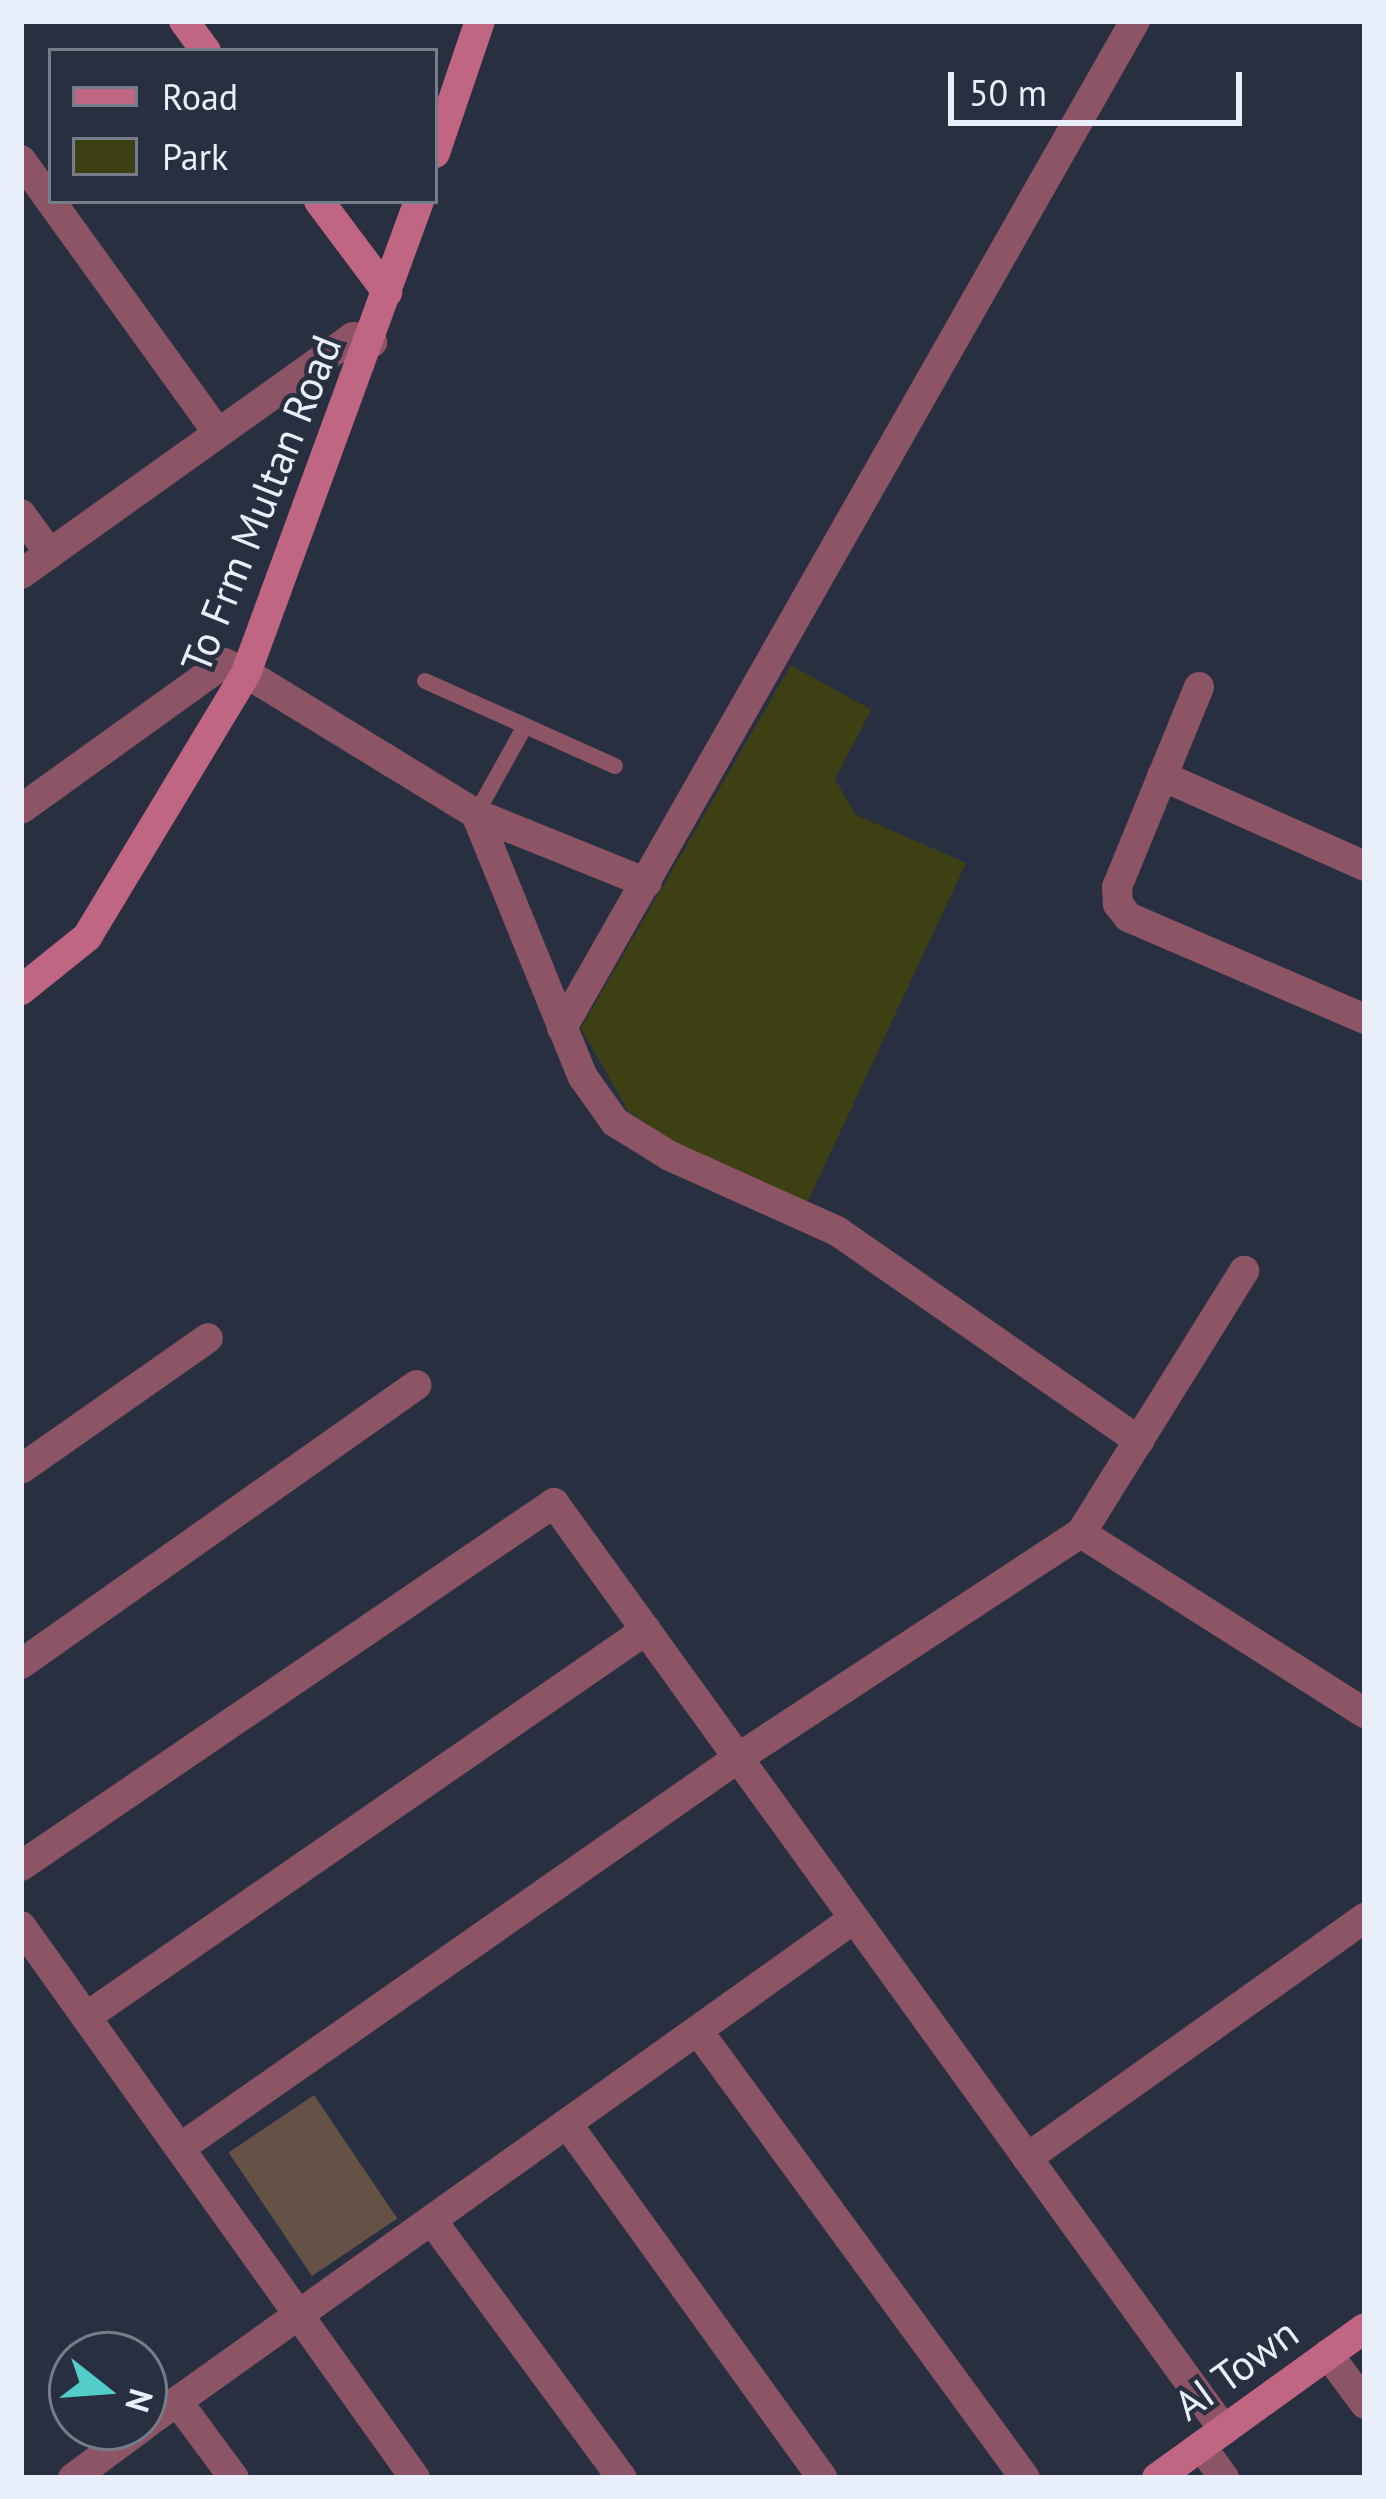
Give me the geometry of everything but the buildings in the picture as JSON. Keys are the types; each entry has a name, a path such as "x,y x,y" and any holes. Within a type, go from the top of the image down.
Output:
{"street":[{"path":"184,21 204,48"},
{"path":"438,144 480,21"},
{"path":"562,1028 1135,21"},
{"path":"21,160 48,197"},
{"path":"53,204 215,429"},
{"path":"321,204 387,292"},
{"name":"To Frm Multan Road","path":"21,990 87,937 246,673 371,342 417,204"},
{"path":"21,574 215,429 353,337 371,342"},
{"path":"21,514 50,554"},
{"path":"21,809 224,663 476,814 647,883"},
{"path":"1199,686 1117,887 1128,917 1365,1019"},
{"path":"1162,776 1365,866"},
{"path":"476,814 562,1028 615,1122 670,1156 837,1231 1139,1441"},
{"path":"180,2147 738,1757 1081,1533 1244,1271"},
{"path":"21,1469 208,1338"},
{"path":"21,1664 416,1384"},
{"path":"21,1866 554,1503 1027,2158 1213,2438 1225,2478"},
{"path":"1081,1533 1365,1713"},
{"path":"86,2017 646,1630"},
{"path":"1027,2158 1365,1918"},
{"path":"168,2408 852,1920"},
{"path":"21,1926 415,2478"},
{"path":"698,2031 1024,2478"},
{"path":"568,2126 823,2478"},
{"path":"433,2222 622,2478"},
{"name":"AI Town","path":"1157,2478 1365,2327"},
{"path":"1328,2354 1365,2404"},
{"path":"177,2401 235,2478"},
{"path":"73,2478 109,2451"}],"lane":[{"path":"425,681 615,766"},
{"path":"476,814 525,726"}],"green space":[{"path":"791,665 871,710 835,779 856,815 966,863 806,1205 686,1150 628,1111 581,1028"}]}
